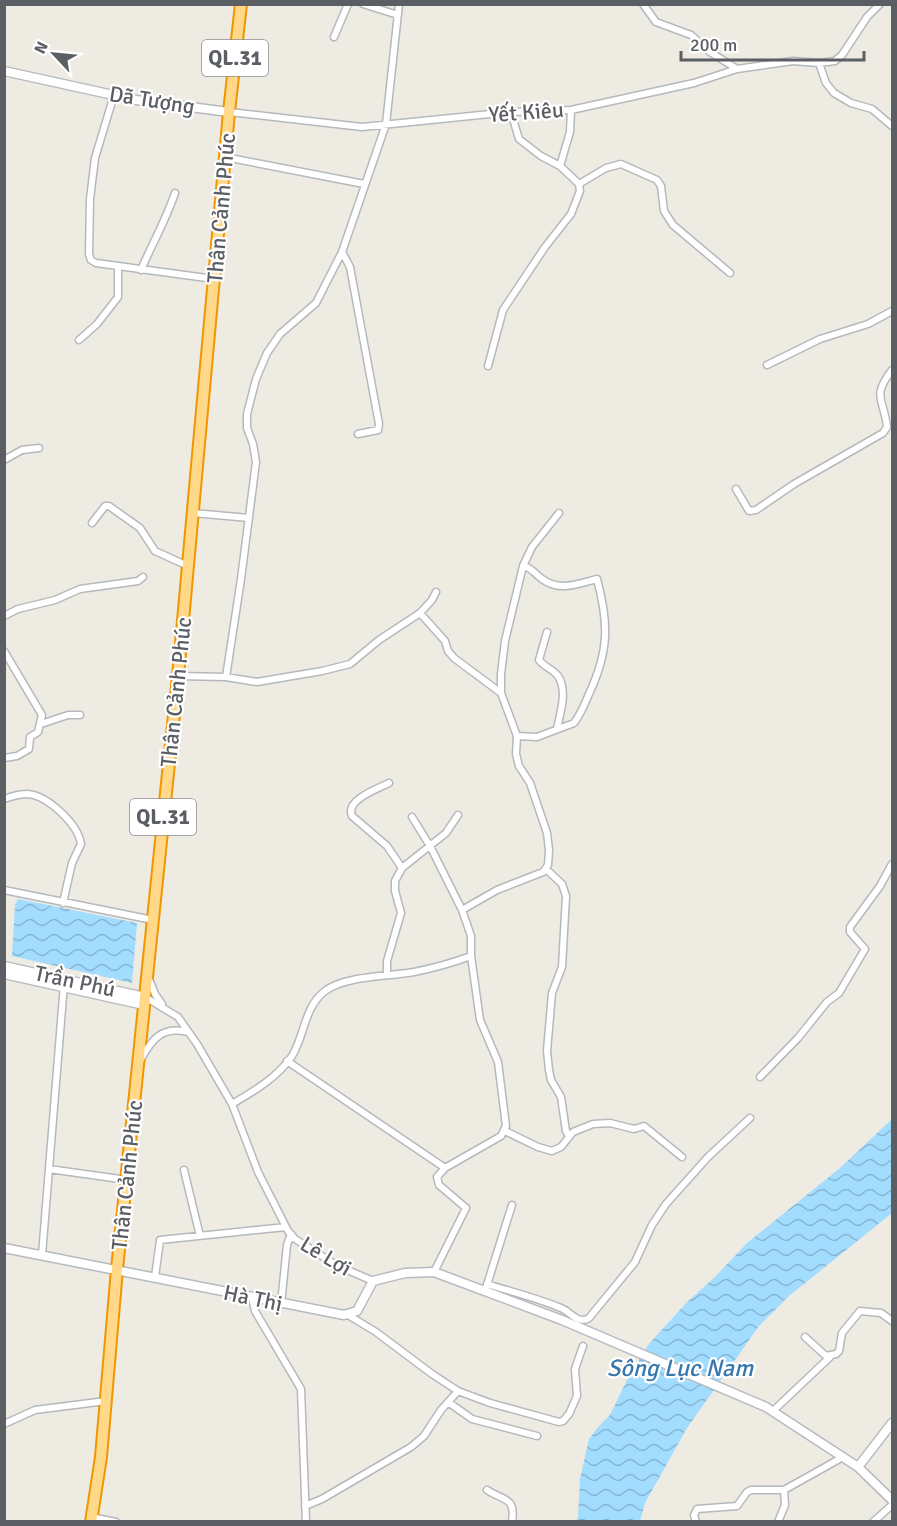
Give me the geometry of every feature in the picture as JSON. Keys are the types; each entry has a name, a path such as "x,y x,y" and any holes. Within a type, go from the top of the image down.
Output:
{"highway":[{"name":"QL.31","path":"229,112 241,4"},
{"name":"Thân Cảnh Phúc","path":"91,1519 101,1457 117,1269 178,676 229,112"}],"street":[{"path":"334,37 348,4"},
{"path":"363,4 398,15"},
{"path":"226,677 256,462 247,428 247,414 256,380 267,353 280,334 316,303 342,252 386,124 399,4"},
{"path":"643,4 656,22 691,35 710,52 737,69"},
{"path":"880,4 867,17 839,59 819,63 826,83 834,93 851,103 872,110 892,126"},
{"name":"Yết Kiêu","path":"229,112 362,127 511,112 570,110 694,83 737,69 793,61 819,63"},
{"name":"Dã Tượng","path":"4,71 136,100 229,112"},
{"path":"114,95 95,158 90,199 89,254 96,263 214,279"},
{"path":"560,166 570,132 570,110"},
{"path":"488,366 503,310 545,247 571,214 580,191 579,184 560,166 541,156 519,139 511,112"},
{"path":"225,157 364,184"},
{"path":"579,184 606,168 621,164 657,180 661,186 664,211 673,225 718,261 729,273"},
{"path":"141,270 165,222 175,193"},
{"path":"342,252 350,267 379,427 375,432 358,434"},
{"path":"79,340 111,309 118,297 118,267"},
{"path":"767,365 820,339 868,324 892,311"},
{"path":"736,489 749,511 756,510 794,484 883,433 887,427 879,396 892,370"},
{"path":"4,460 22,450 39,448"},
{"path":"92,523 105,506 109,506 140,528 155,551 188,566"},
{"path":"193,513 249,518"},
{"path":"546,870 549,850 547,833 530,783 519,766 516,754 517,736 501,693 501,674 505,641 523,566 532,547 559,513"},
{"path":"517,736 537,737 574,723 605,654 606,623 597,579 566,587 554,586 529,567 523,566"},
{"path":"4,616 18,609 55,600 80,589 138,581 143,577"},
{"path":"178,676 226,677 257,682 350,664 379,640 420,613 436,592"},
{"path":"420,613 445,641 448,651 454,658 501,693"},
{"path":"547,632 539,660 555,672 562,685 562,707 557,729"},
{"path":"4,651 42,715 38,732 30,737 29,749 17,756 4,758"},
{"path":"41,724 68,715 80,715"},
{"path":"389,783 367,792 351,807 350,812 387,846 402,868"},
{"path":"4,799 15,795 35,796 70,820 75,827 81,844 72,863 63,903"},
{"path":"387,975 387,961 400,913 395,881 402,868 446,833 458,814"},
{"path":"412,817 430,846 462,910 471,936 471,956 480,1020 498,1062 505,1131 501,1136 445,1168 437,1177 437,1183 466,1208 434,1272"},
{"path":"760,1077 798,1038 827,1002 839,993 848,979 865,948 850,932 850,927 880,886 892,864"},
{"path":"462,910 498,890 546,870"},
{"path":"546,870 562,884 567,896 562,967 552,993 548,1051 551,1080 561,1097 566,1131 569,1136"},
{"path":"4,890 153,920"},
{"path":"232,1104 262,1087 292,1056 311,1006 326,991 347,981 445,965 471,956"},
{"name":"Trần Phú","path":"4,966 64,983 145,1001"},
{"name":"Trần Phú","path":"4,974 64,983"},
{"name":"Lê Lợi","path":"147,974 155,994 164,1007 178,1017 232,1104 258,1172 286,1227 295,1239 336,1265 373,1281 405,1273 434,1272 486,1288 769,1409 858,1467 892,1500"},
{"path":"42,1255 64,983"},
{"path":"145,1001 164,1007"},
{"path":"139,1062 151,1041 165,1032 180,1030 188,1032"},
{"path":"286,1061 445,1168"},
{"path":"512,1205 486,1288 563,1308 579,1320 585,1321 635,1262 652,1225 666,1204 708,1157 750,1118"},
{"path":"505,1131 538,1147 552,1151 561,1147 573,1132 600,1123 634,1129 644,1126 682,1157"},
{"path":"49,1169 127,1180"},
{"path":"184,1170 200,1236"},
{"path":"155,1277 160,1240 286,1227"},
{"path":"281,1304 287,1245 291,1234"},
{"name":"Hà Thị","path":"4,1248 117,1269 281,1304 348,1315"},
{"path":"348,1315 357,1311 362,1305 373,1281"},
{"path":"252,1298 255,1311 301,1389 306,1521"},
{"path":"769,1409 830,1357 839,1352 842,1333 860,1311 881,1313 892,1321"},
{"path":"348,1315 376,1332 458,1391 490,1403 559,1422 563,1421 578,1396 575,1369 583,1347"},
{"path":"805,1337 830,1357"},
{"path":"304,1506 322,1499 411,1447 424,1436 458,1391"},
{"path":"4,1425 44,1408 106,1401"},
{"path":"448,1402 472,1419 537,1436"},
{"path":"858,1467 892,1423"},
{"path":"696,1521 694,1515 697,1509 737,1506 751,1490 784,1490 843,1457"},
{"path":"488,1490 510,1502 514,1510 512,1521"},
{"path":"778,1521 785,1505 784,1490"},
{"path":"873,1521 892,1505"},
{"path":"91,1519 116,1521"}],"water":[{"path":"18,899 137,923 132,983 12,956 15,905"},
{"name":"Sông Lục Nam","path":"892,1119 892,1213 789,1296 759,1326 687,1428 645,1503 640,1521 576,1522 580,1479 589,1439 610,1415 628,1378 648,1345 687,1302 715,1277 747,1243 840,1168"}]}
